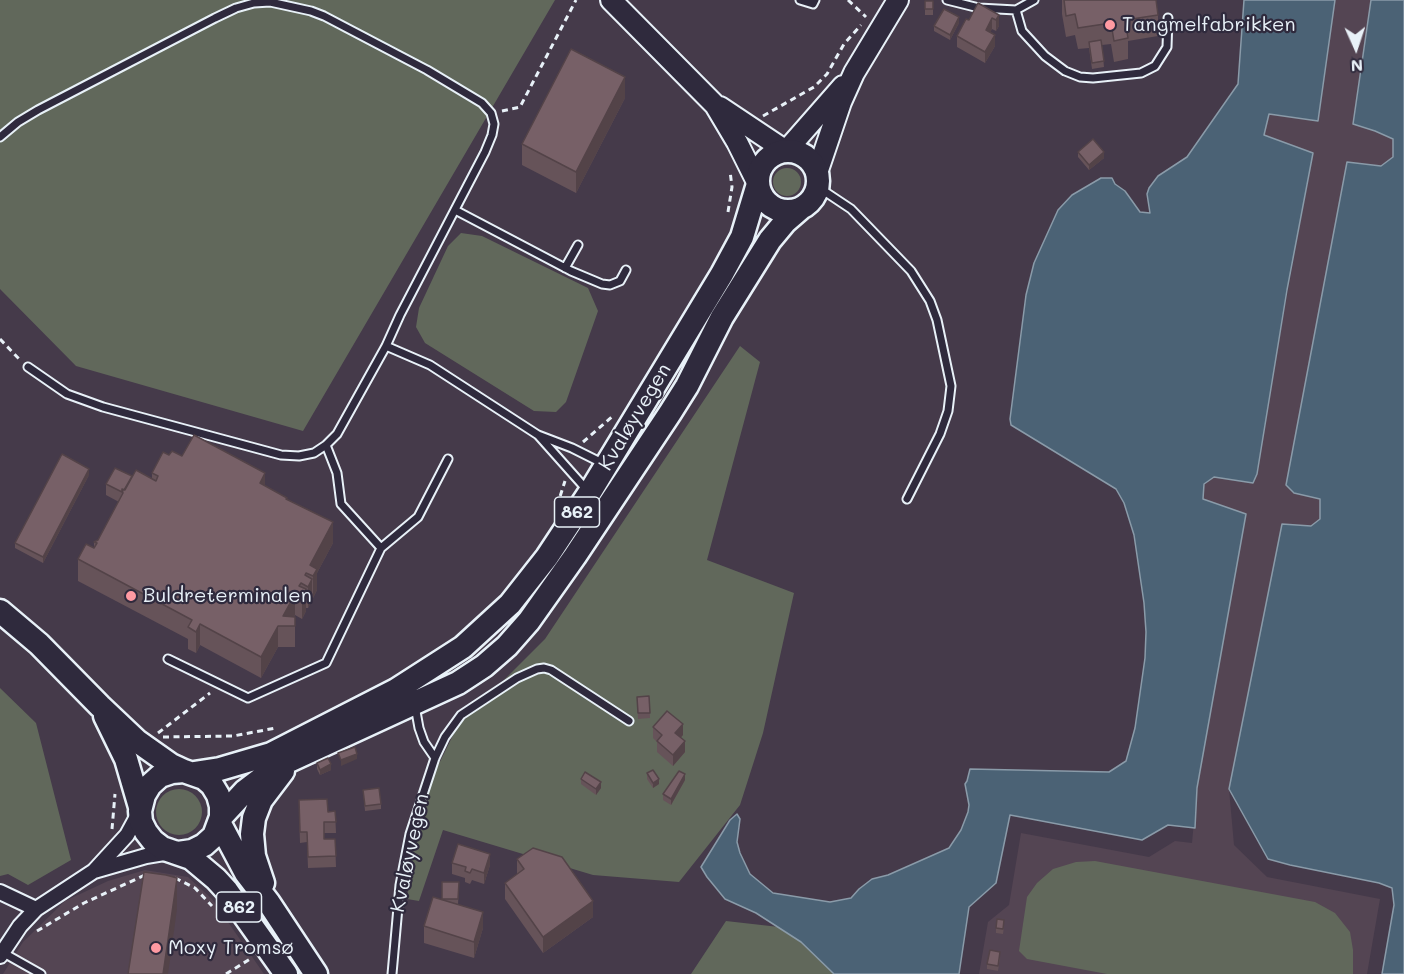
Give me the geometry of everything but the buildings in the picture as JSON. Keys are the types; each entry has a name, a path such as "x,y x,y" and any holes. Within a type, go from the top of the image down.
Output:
{"main road":[{"path":"786,151 802,154 814,165 818,180"},
{"name":"862","path":"758,184 758,174 768,158 786,151"},
{"name":"862","path":"800,209 812,200 818,180"},
{"path":"758,184 763,199 769,205 784,211 800,209"},
{"name":"Kvaløyvegen","path":"220,820 245,791 262,777 296,756 458,683 484,666 507,646 529,621 575,556 607,484 736,250 758,184"},
{"name":"Kvaløyvegen","path":"189,772 219,769 272,754 396,690 464,647 510,604 687,386 722,318 770,240 800,209"},
{"name":"862","path":"0,611 39,644 100,706 154,754 204,778 212,785 218,795 220,820 246,873 269,903 316,974"},
{"name":"862","path":"100,706 126,759 140,809 141,822 146,832 153,841 197,863 227,891 286,974"},
{"name":"862","path":"269,903 254,856 252,834 254,818 261,800 296,756"},
{"name":"862","path":"140,809 150,784 160,776 172,772 189,772"},
{"name":"862","path":"175,852 192,851 204,845 214,836 220,820"}],"street":[{"path":"611,0 716,105 786,151 854,73"},
{"path":"818,180 841,102 854,73 898,0"},
{"path":"716,105 758,184"},
{"path":"1,954 20,926 36,909 93,871 128,835 140,809"},
{"path":"93,871 146,856 175,852"},
{"path":"0,892 36,909"}],"lane":[{"path":"800,0 813,4 815,0"},
{"path":"947,0 979,8 1016,10 1034,0"},
{"path":"0,137 18,122 38,110 215,18 236,8 270,2 291,5 324,16 470,94 482,103 490,113 494,124 492,135 386,346 337,434 314,453 299,456 257,450 83,401 53,386 28,367"},
{"path":"1016,10 1022,31 1045,56 1065,71 1093,78 1141,73 1155,66 1167,47 1168,18"},
{"path":"818,180 851,209 911,271 930,301 937,320 951,386 948,411 940,434 907,499"},
{"path":"455,210 565,268 602,284 610,285 620,281 626,270"},
{"path":"565,268 578,245"},
{"path":"386,346 430,365 538,435 572,448 607,484"},
{"path":"538,435 581,486 607,484"},
{"path":"326,445 337,473 341,504 381,548"},
{"path":"168,659 248,698 326,663 381,548 418,517 448,459"},
{"name":"Kvaløyvegen","path":"392,974 396,922 405,858 418,806 435,758 445,737 460,716 517,678 537,669 551,670 629,721"},
{"path":"414,703 421,735 435,758"},
{"path":"1,954 41,974"}],"path":[{"path":"490,113 520,107 576,0"},
{"path":"848,0 867,18"},
{"path":"757,122 814,87 827,74 844,44 874,11"},
{"path":"726,219 732,187 730,168"},
{"path":"0,339 28,367"},
{"path":"584,441 619,409"},
{"path":"555,513 564,483"},
{"path":"220,684 154,736 233,736 285,726"},
{"path":"111,836 115,789"},
{"path":"20,926 38,930 84,903 149,874"},
{"path":"169,877 188,884 214,908"},
{"path":"245,951 255,966"},
{"path":"226,974 250,959"}],"shaded area":[{"path":"1335,0 1371,0 1353,124 1393,139 1393,157 1381,166 1348,163 1294,493 1320,499 1320,519 1312,526 1282,524 1229,789 1234,845 1267,877 1380,899 1367,974 979,974 988,922 1009,905 1021,833 1149,857 1175,841 1192,843 1197,788 1245,514 1203,499 1204,483 1214,477 1253,483 1313,153 1264,135 1269,114 1318,121"},
{"path":"145,870 188,877 212,899 264,974 3,974 23,942 65,901 108,881"}],"green space":[{"path":"0,0 555,0 303,431 76,366 0,289"},
{"path":"787,168 797,172 801,182 797,192 787,196 777,192 773,182 777,172"},
{"path":"461,233 482,236 588,288 598,311 566,402 556,412 534,411 425,343 416,327 419,308 448,246"},
{"path":"740,346 760,362 707,560 794,593 763,733 740,805 679,882 593,875 443,830 419,901 407,899 413,844 433,776 457,727 545,639"},
{"path":"0,688 36,723 71,860 28,885 8,874 0,876"},
{"path":"179,789 195,796 202,812 195,828 179,835 163,828 156,812 163,796"},
{"path":"1095,861 1315,902 1335,913 1350,932 1353,974 1107,974 1027,959 1019,951 1027,897 1037,883 1053,869 1076,862"},
{"path":"726,921 779,927 801,942 834,974 691,974"}],"water":[{"path":"1244,0 1335,0 1318,121 1269,114 1264,135 1313,153 1287,290 1257,474 1253,483 1214,477 1204,484 1203,499 1246,514 1197,788 1195,828 1168,825 1142,840 1010,815 996,883 969,907 959,974 834,974 801,942 756,913 725,899 707,877 701,867 730,820 737,814 740,819 737,842 750,874 773,893 830,902 851,898 872,879 888,875 949,848 961,830 968,812 965,784 970,769 1109,772 1126,761 1135,728 1145,658 1146,632 1134,535 1124,503 1116,489 1011,425 1026,295 1034,263 1058,210 1072,195 1101,178 1112,178 1140,212 1150,213 1147,194 1149,188 1158,176 1187,157 1238,84"},
{"path":"1371,0 1404,0 1404,974 1382,974 1394,905 1392,888 1379,883 1268,859 1229,789 1282,524 1311,526 1320,519 1320,499 1294,493 1286,485 1347,162 1381,166 1393,157 1393,139 1353,124"}],"place":[{"name":"Tangmelfabrikken","path":"1110,25"},
{"name":"Buldreterminalen","path":"131,596"},
{"name":"Moxy Tromsø","path":"156,948"}]}
